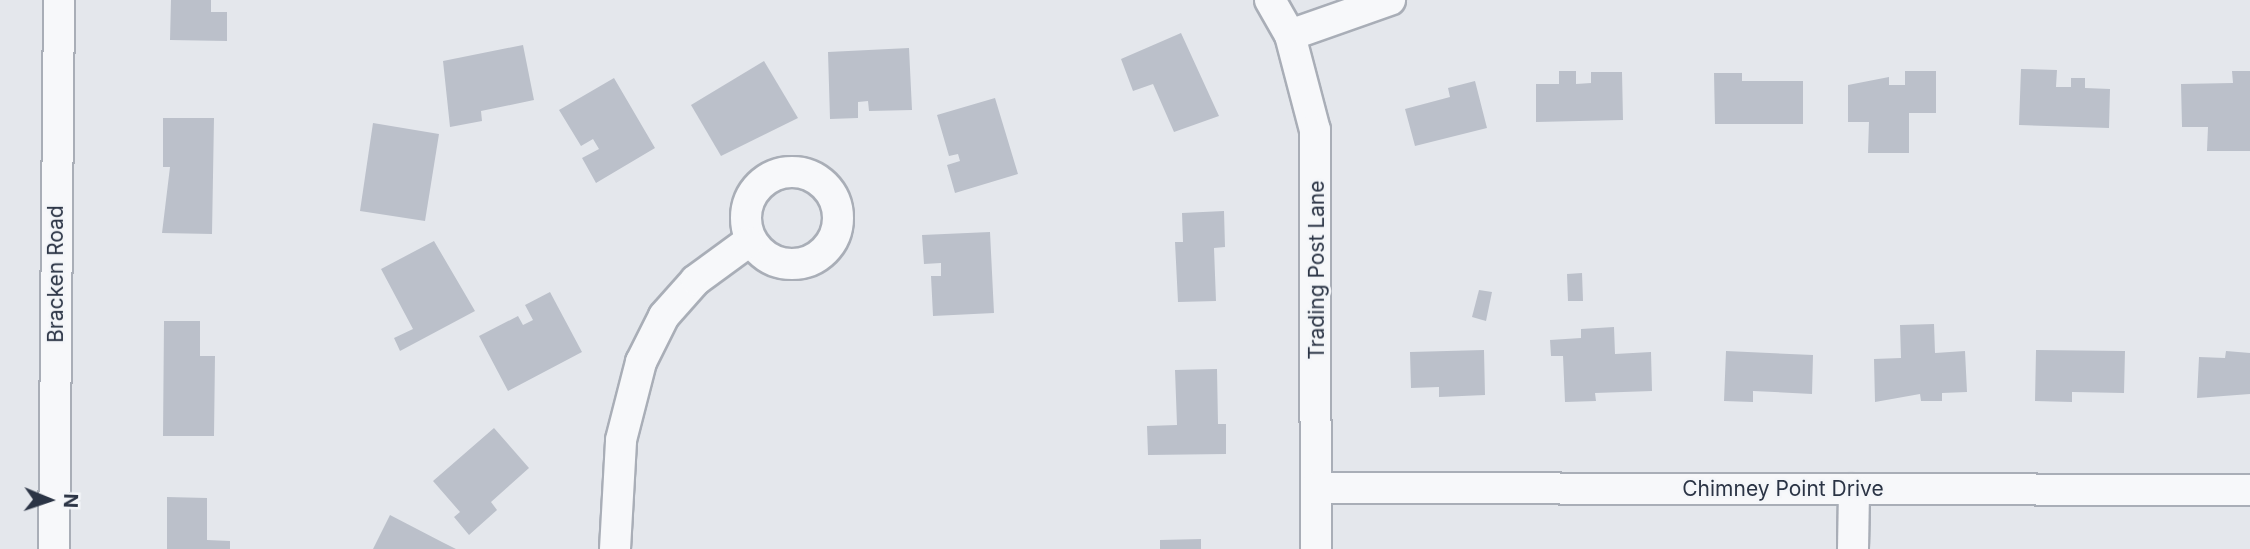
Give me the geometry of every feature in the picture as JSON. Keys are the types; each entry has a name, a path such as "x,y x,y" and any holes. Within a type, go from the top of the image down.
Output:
{"street":[{"name":"Bracken Road","path":"54,549 59,0"},
{"name":"Trading Post Lane","path":"1270,0 1290,35 1315,130 1316,549"},
{"path":"1290,35 1390,0"},
{"path":"615,549 621,440 641,362 664,316 696,280 748,242"},
{"name":"Chimney Point Drive","path":"1316,488 2250,490"},
{"path":"1853,549 1854,489"}],"building":[{"path":"171,0 211,0 211,12 227,12 227,41 170,40"},
{"path":"1181,33 1219,116 1174,132 1153,84 1133,91 1121,59"},
{"path":"523,45 534,100 481,111 482,121 450,127 443,61"},
{"path":"909,48 912,110 869,111 868,101 858,102 858,118 830,119 828,52"},
{"path":"764,61 798,118 721,156 691,105"},
{"path":"2021,69 2057,70 2056,87 2071,87 2071,78 2085,78 2085,88 2110,89 2109,128 2019,125"},
{"path":"1559,71 1576,71 1576,84 1591,83 1591,72 1622,72 1623,120 1536,122 1536,84 1559,84"},
{"path":"1905,71 1936,71 1936,113 1909,113 1909,153 1868,153 1869,122 1848,122 1848,85 1889,77 1889,85 1905,85"},
{"path":"2232,71 2250,71 2250,151 2207,151 2208,127 2182,127 2181,84 2233,83"},
{"path":"1714,73 1742,73 1742,81 1803,81 1803,124 1715,124"},
{"path":"614,78 655,148 596,183 582,158 599,149 593,139 581,146 559,110"},
{"path":"1475,81 1487,128 1415,146 1405,109 1450,97 1448,88"},
{"path":"995,98 1018,174 955,193 947,165 960,161 958,154 949,156 937,115"},
{"path":"163,118 214,118 212,234 162,233 170,167 163,167"},
{"path":"373,123 439,134 425,221 360,211"},
{"path":"1224,211 1225,247 1214,248 1216,301 1178,302 1175,242 1183,242 1182,213"},
{"path":"990,232 994,313 933,316 931,276 941,276 941,263 924,264 922,235"},
{"path":"434,241 475,311 400,351 394,338 413,329 381,269"},
{"path":"1582,273 1583,301 1568,301 1567,274"},
{"path":"1479,290 1492,292 1486,321 1472,317"},
{"path":"550,292 582,352 508,391 479,336 518,316 523,325 533,320 525,305"},
{"path":"164,321 200,321 200,356 215,356 214,436 163,436"},
{"path":"1934,324 1935,353 1965,351 1967,392 1942,393 1942,401 1921,401 1920,394 1875,402 1874,359 1901,358 1900,325"},
{"path":"1614,327 1615,354 1651,352 1652,391 1595,393 1596,401 1565,402 1563,356 1551,356 1550,340 1581,338 1581,329"},
{"path":"1484,350 1485,395 1439,397 1439,387 1411,388 1410,352"},
{"path":"2036,350 2125,351 2124,393 2072,392 2072,402 2035,401"},
{"path":"1726,351 1813,355 1812,394 1753,391 1753,402 1724,401"},
{"path":"2226,351 2250,353 2250,394 2197,398 2199,357 2225,358"},
{"path":"1217,369 1218,424 1226,424 1226,454 1148,455 1147,426 1177,425 1175,370"},
{"path":"494,428 529,468 491,502 497,510 469,535 454,517 460,512 433,481"},
{"path":"167,497 207,498 207,540 230,541 230,549 167,549"},
{"path":"390,515 442,542 456,549 373,549"},
{"path":"1201,539 1201,549 1160,549 1160,540"}]}
